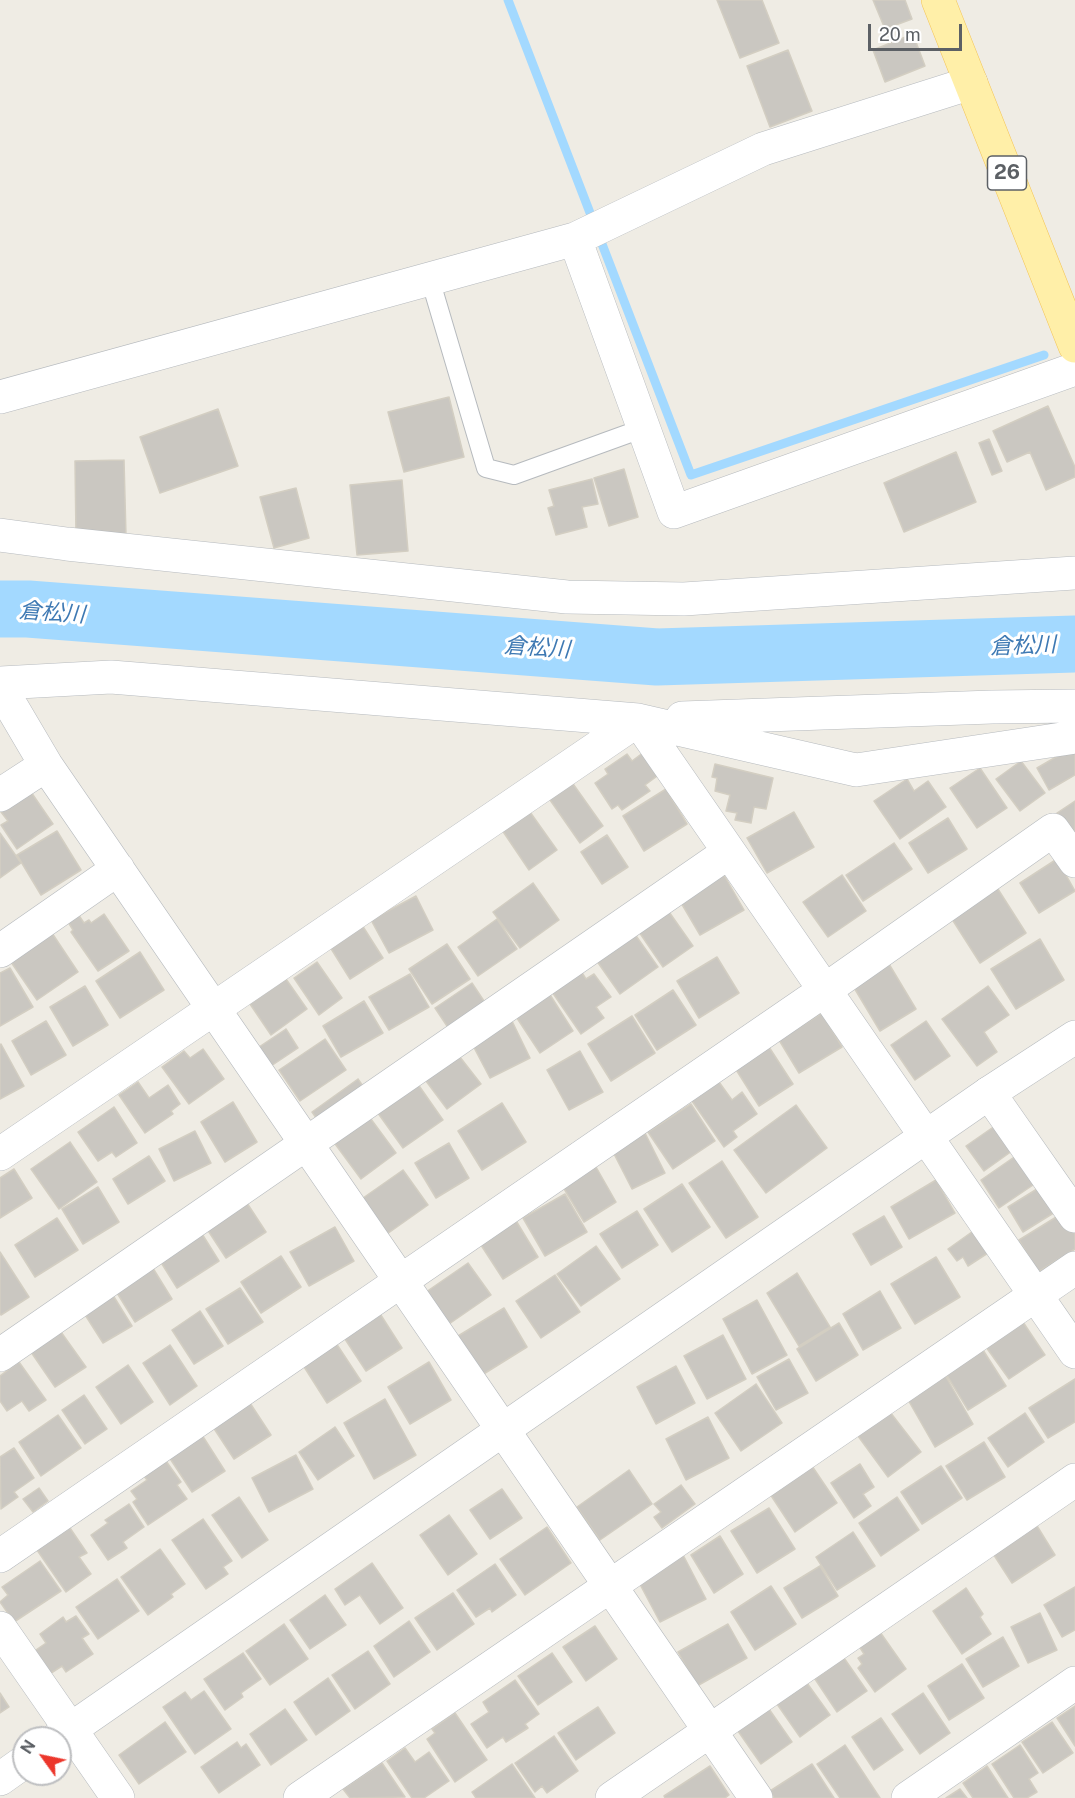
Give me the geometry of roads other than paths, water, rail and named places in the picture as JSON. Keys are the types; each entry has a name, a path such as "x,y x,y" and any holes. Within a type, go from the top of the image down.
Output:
{"main road":[{"name":"26","path":"938,0 1075,346"}],"street":[{"path":"0,397 575,239 763,149 971,83"},
{"path":"575,239 674,512 1075,369"},
{"path":"0,535 79,546 567,597 684,599 1075,573"},
{"path":"756,1798 46,765 0,685 111,677 638,720 1075,706"},
{"path":"638,720 1075,1352"},
{"path":"0,1154 638,720 856,770 1075,737"},
{"path":"0,795 46,765"},
{"path":"0,1556 825,990 1053,830 1075,861"},
{"path":"0,1355 729,852"},
{"path":"0,951 118,869"},
{"path":"72,1729 989,1093 1075,1037"},
{"path":"989,1093 1064,1177 1075,1216"},
{"path":"300,1798 1075,1269"},
{"path":"612,1798 1075,1480"},
{"path":"0,1628 60,1726"},
{"path":"908,1798 1075,1683"},
{"path":"72,1742 118,1798"}],"lane":[{"path":"430,279 486,468 514,475 644,428"}],"waterway":[{"path":"508,0 691,475 1044,355"},
{"name":"倉松川","path":"0,609 28,609 657,657 1075,644"}]}
